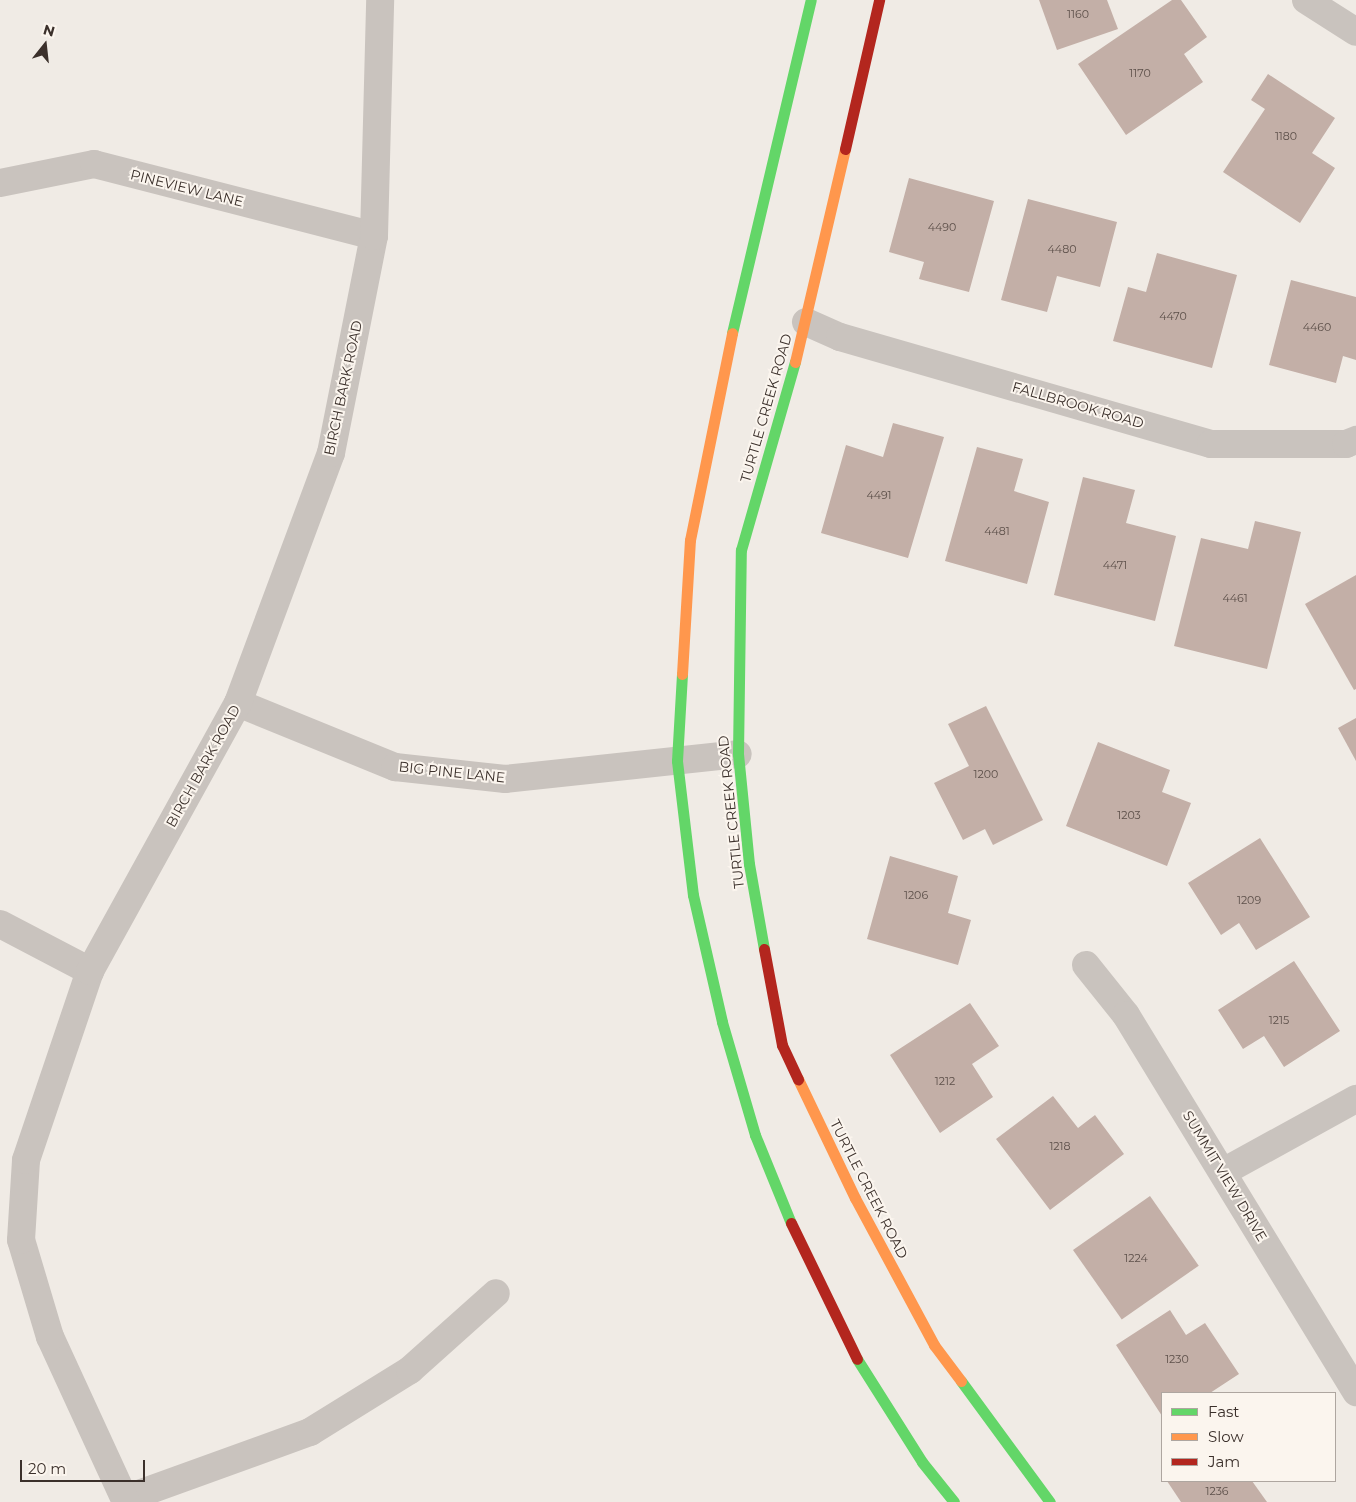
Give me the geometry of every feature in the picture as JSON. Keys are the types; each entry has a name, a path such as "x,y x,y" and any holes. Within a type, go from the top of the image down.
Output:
{"street":[{"name":"BIRCH BARK ROAD","path":"125,1500 50,1337 21,1240 26,1160 90,971 238,703 332,453 374,236 380,0"},
{"path":"811,0 735,318 690,540 677,761 693,895 722,1022 755,1134 797,1238 860,1364 922,1462 954,1502"},
{"name":"TURTLE CREEK ROAD","path":"879,0 806,322 741,550 738,754 750,864 782,1045 855,1198 934,1345 1050,1502"},
{"path":"1306,0 1356,32"},
{"name":"PINEVIEW LANE","path":"0,183 94,164 374,236"},
{"name":"FALLBROOK ROAD","path":"806,322 840,337 1211,444 1346,444 1356,440"},
{"name":"BIG PINE LANE","path":"238,703 395,767 505,779 738,754"},
{"path":"0,924 90,971"},
{"name":"SUMMIT VIEW DRIVE","path":"1086,965 1126,1015 1356,1392"},
{"path":"1223,1172 1356,1099"},
{"path":"125,1500 310,1432 410,1370 496,1292"}],"building":[{"path":"1039,0 1107,0 1118,29 1057,50"},
{"path":"1172,0 1181,0 1207,37 1184,54 1203,82 1126,135 1078,64"},
{"path":"1268,74 1335,118 1312,153 1335,168 1300,223 1223,172 1265,109 1251,100"},
{"path":"909,178 994,201 969,292 919,279 924,262 889,252"},
{"path":"1028,199 1117,222 1100,287 1057,276 1047,312 1001,300"},
{"path":"1157,253 1237,275 1212,368 1113,341 1128,287 1146,292"},
{"path":"1291,280 1356,297 1356,360 1343,356 1336,383 1269,365"},
{"path":"893,423 944,437 908,558 821,533 846,445 883,457"},
{"path":"977,447 1023,459 1014,491 1049,502 1027,584 945,561"},
{"path":"1083,477 1135,490 1126,523 1176,536 1155,621 1054,595"},
{"path":"1255,521 1301,532 1267,669 1174,646 1201,538 1248,549"},
{"path":"1356,575 1356,689 1354,690 1305,604"},
{"path":"986,706 1043,820 993,845 985,829 963,840 934,783 969,766 948,724"},
{"path":"1356,718 1356,761 1338,728"},
{"path":"1098,742 1170,770 1162,792 1191,803 1167,866 1066,826"},
{"path":"1260,838 1310,917 1256,950 1239,923 1221,935 1188,883"},
{"path":"890,856 958,876 948,913 971,920 958,965 867,939"},
{"path":"1294,961 1340,1031 1284,1067 1264,1036 1243,1049 1218,1010"},
{"path":"970,1003 999,1046 972,1064 993,1097 940,1133 890,1055"},
{"path":"1053,1096 1078,1128 1095,1115 1124,1154 1050,1210 996,1139"},
{"path":"1150,1196 1199,1266 1122,1320 1073,1250"},
{"path":"1170,1310 1186,1335 1205,1323 1239,1374 1212,1392 1161,1392 1161,1414 1116,1345"},
{"path":"1168,1482 1253,1482 1267,1502 1181,1502"}],"traffic: fast":[{"path":"732,333 811,0"},
{"path":"764,949 749,864 738,754 741,550 795,362"},
{"path":"682,674 677,761 693,895 722,1022 755,1135 791,1223"},
{"path":"857,1359 922,1462 954,1502"},
{"path":"961,1381 1050,1502"}],"traffic: slow":[{"path":"795,362 845,149"},
{"path":"682,674 690,540 732,333"},
{"path":"798,1079 855,1198 934,1345 961,1381"}],"traffic: jam":[{"path":"845,149 879,0"},
{"path":"764,949 782,1045 798,1079"},
{"path":"791,1223 857,1359"}]}
